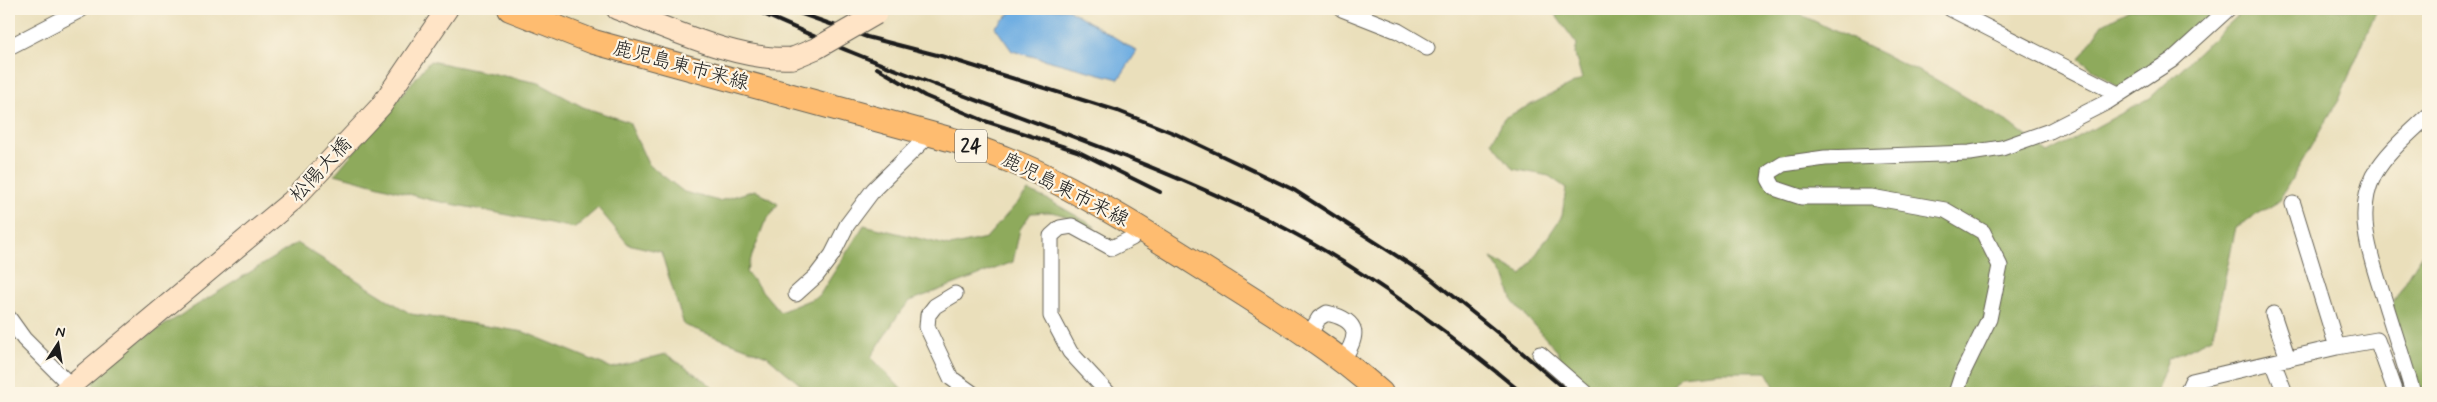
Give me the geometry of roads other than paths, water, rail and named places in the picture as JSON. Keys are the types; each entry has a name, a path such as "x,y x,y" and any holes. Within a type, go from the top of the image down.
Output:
{"main road":[{"name":"鹿児島東市来線","path":"510,9 594,42 930,134 1010,160 1051,179 1137,227 1309,335 1381,393"}],"street":[{"path":"9,47 82,9"},
{"name":"松陽大橋","path":"69,391 200,276 292,201 381,106 447,9"},
{"path":"617,9 735,52 774,59 793,58 817,48 880,12"},
{"path":"1342,9 1398,30 1427,48"},
{"path":"1951,9 2118,94"},
{"path":"1956,393 1963,372 1989,319 2000,266 1983,232 1945,210 1871,197 1801,197 1774,188 1769,180 1770,172 1783,164 1825,158 1970,153 2002,148 2050,130 2118,94 2172,60 2228,9"},
{"path":"2413,393 2370,252 2365,219 2366,204 2373,176 2384,159 2428,116"},
{"path":"796,294 816,276 832,255 847,224 874,189 930,134"},
{"path":"2293,204 2337,347"},
{"path":"1108,393 1070,352 1051,316 1051,236 1060,228 1072,226 1112,248 1132,238 1137,227"},
{"path":"956,294 935,306 928,315 927,327 951,378 972,393"},
{"path":"1309,335 1319,318 1327,313 1350,323 1354,327 1355,339 1342,361"},
{"path":"2273,314 2285,393"},
{"path":"9,318 24,339 69,391"},
{"path":"2188,393 2192,381 2337,347 2377,340 2396,393"},
{"path":"1540,354 1585,393"}],"water":[{"path":"1015,9 1068,9 1137,51 1119,79 1012,51 995,27"}],"railway":[{"path":"752,9 826,42 903,73 1165,173 1267,219 1334,256 1367,277 1462,345 1522,393"},
{"path":"788,9 867,37 941,56 1118,111 1176,134 1294,190 1425,274 1569,393"},
{"path":"877,68 925,96 985,121 1077,151 1160,192"}]}
